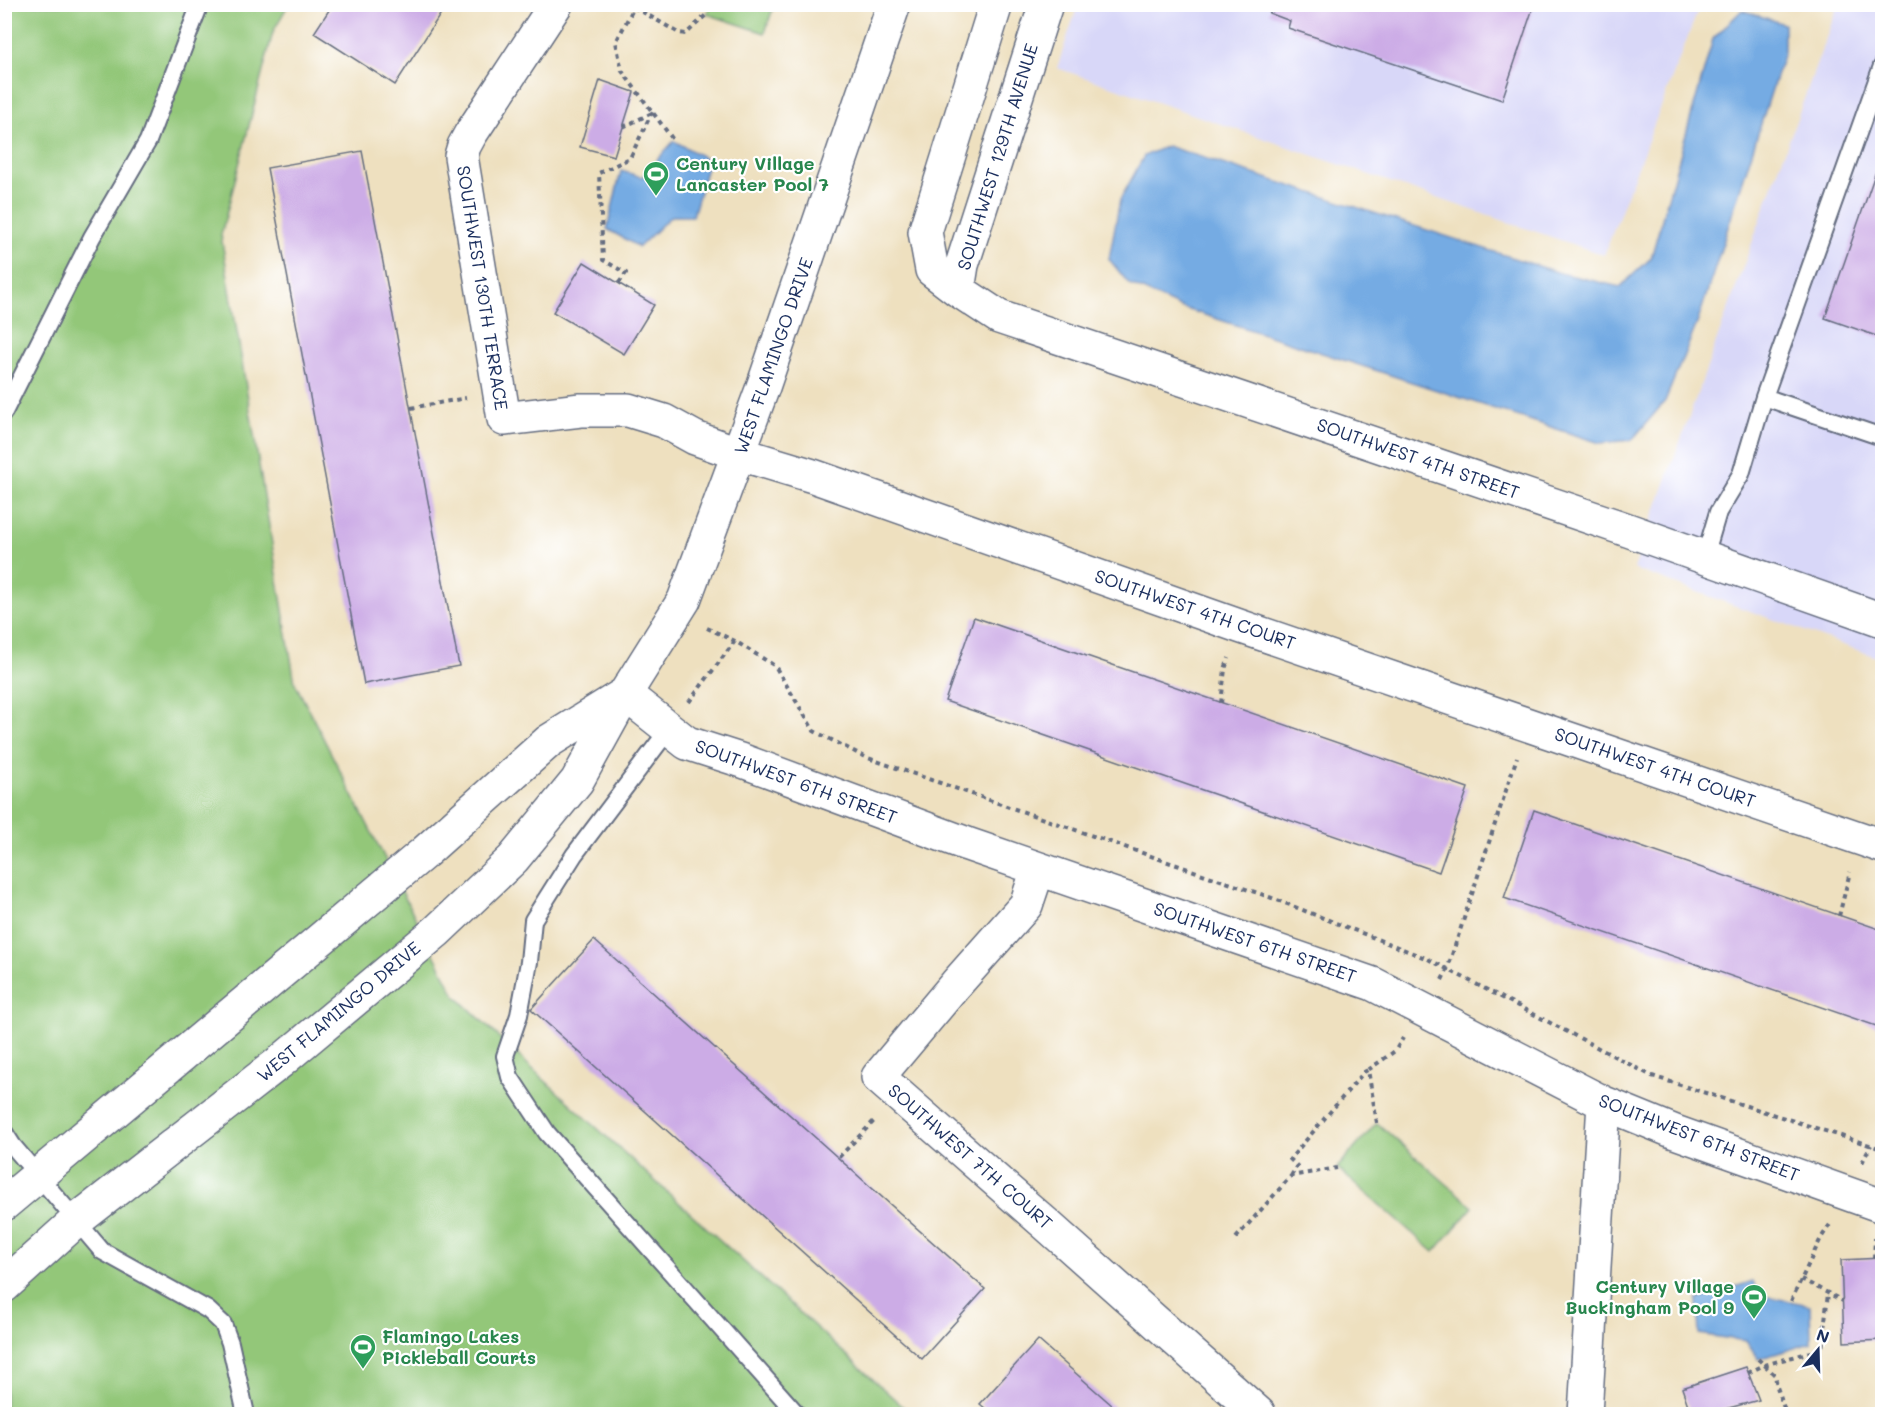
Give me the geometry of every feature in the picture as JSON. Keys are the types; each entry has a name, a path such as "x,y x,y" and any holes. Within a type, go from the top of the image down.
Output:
{"street":[{"name":"SOUTHWEST 130TH TERRACE","path":"501,406 461,156 467,141 556,4"},
{"name":"WEST FLAMINGO DRIVE","path":"4,1286 76,1221 337,1016 437,931 513,859 577,781 625,694 684,600 740,454 894,4"},
{"name":"SOUTHWEST 129TH AVENUE","path":"996,4 925,232 932,270 958,290 962,265 1046,4"},
{"name":"SOUTHWEST 4TH STREET","path":"958,290 999,317 1705,556 1882,620"},
{"name":"SOUTHWEST 4TH COURT","path":"501,406 628,410 664,421 695,438 740,454 813,476 1239,626 1870,842"},
{"name":"WEST FLAMINGO DRIVE","path":"4,1204 424,852 549,741 625,694"},
{"name":"SOUTHWEST 6TH STREET","path":"625,694 687,743 743,761 1038,869 1373,984 1604,1103 1675,1132 1882,1206"},
{"name":"SOUTHWEST 7TH COURT","path":"1038,869 1026,905 878,1077 1259,1414"},
{"path":"1585,1414 1604,1103"}],"lane":[{"path":"4,412 92,237 148,141 200,4"},
{"path":"1705,556 1718,512 1741,474 1764,397 1882,66"},
{"path":"1764,397 1882,437"},
{"path":"669,729 574,855 533,920 530,962 519,1015 505,1056 510,1077 547,1133 797,1414"},
{"path":"4,1132 13,1146 102,1251 208,1310 223,1324 240,1382 246,1414"}],"path":[{"path":"674,141 622,71 616,42 633,6 679,33 686,34 707,14"},
{"path":"623,127 652,112"},
{"path":"619,283 626,273 603,260 599,173 630,158 652,112"},
{"path":"411,408 501,406"},
{"path":"698,624 735,641 775,666 813,731 865,758 1272,898 1428,959 1652,1076 1882,1149"},
{"path":"1221,703 1225,669 1239,626"},
{"path":"669,729 735,641"},
{"path":"1236,1238 1291,1176 1297,1166 1290,1159 1364,1072 1395,1051 1412,1022 1425,1011 1447,969 1523,739 1531,726"},
{"path":"1839,916 1870,842"},
{"path":"1368,1070 1377,1123"},
{"path":"839,1157 898,1094"},
{"path":"1291,1176 1337,1168"},
{"path":"1801,1279 1843,1301"},
{"path":"1748,1373 1764,1365 1822,1349 1828,1293"},
{"path":"1758,1359 1775,1375 1785,1414"}],"shaded area":[{"path":"1078,5 1700,5 1604,255 1057,68"},
{"path":"1838,5 1882,5 1882,659 1634,569"}],"green space":[{"path":"710,4 774,5 765,33 707,14"},
{"path":"5,5 288,5 273,32 221,235 295,683 455,995 541,1077 911,1414 5,1414"},
{"path":"1377,1123 1473,1207 1434,1252 1337,1168"}],"water":[{"path":"1742,10 1784,24 1784,52 1698,321 1665,401 1632,440 1600,443 1180,307 1129,284 1109,259 1120,200 1144,156 1167,146 1560,273 1620,287 1651,258 1713,39"},
{"name":"Century Village Lancaster Pool 7","path":"674,141 709,160 693,216 671,216 639,247 607,229 621,171 642,177"},
{"name":"Century Village Buckingham Pool 9","path":"1753,1281 1759,1295 1810,1305 1811,1343 1758,1359 1746,1341 1699,1334 1697,1300"}],"building":[{"path":"333,4 447,4 395,85 314,33"},
{"path":"1272,4 1523,4 1533,8 1502,100 1288,28 1290,21 1269,13"},
{"path":"600,80 634,92 614,156 580,147"},
{"path":"362,151 459,666 364,684 267,168"},
{"path":"1882,154 1882,338 1825,318"},
{"path":"584,262 654,305 624,354 553,312"},
{"path":"974,617 1468,788 1439,872 945,701"},
{"path":"1534,810 1882,930 1882,1028 1504,898"},
{"path":"594,940 985,1289 922,1359 531,1009"},
{"path":"1882,1258 1882,1340 1844,1342 1841,1260"},
{"path":"1038,1340 1122,1414 992,1414 980,1404"},
{"path":"1746,1367 1759,1400 1706,1414 1691,1414 1682,1388"}],"place":[{"name":"Century Village Lancaster Pool 7","path":"656,197"},
{"name":"Century Village Buckingham Pool 9","path":"1754,1320"},
{"name":"Flamingo Lakes Pickleball Courts","path":"363,1370"}]}
